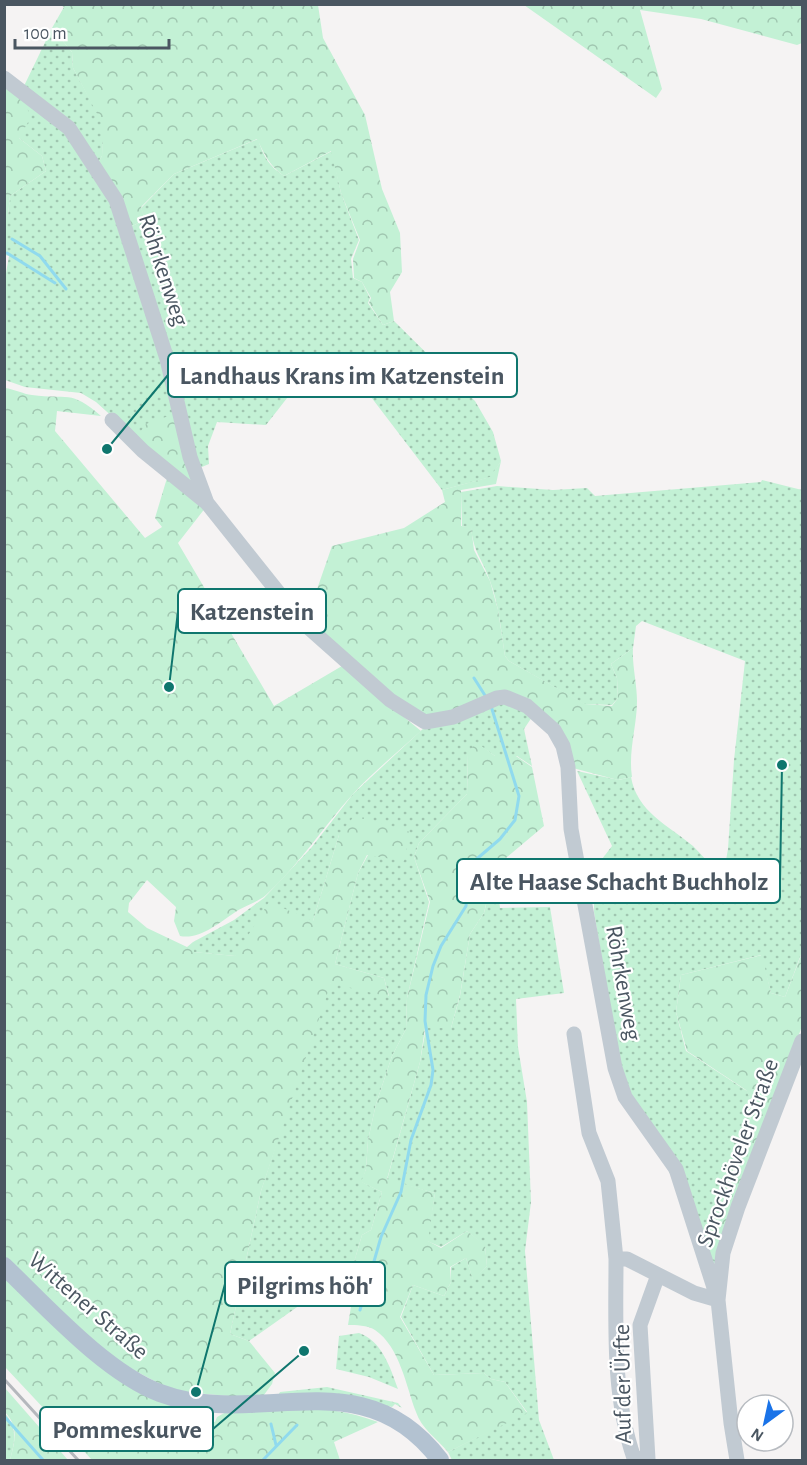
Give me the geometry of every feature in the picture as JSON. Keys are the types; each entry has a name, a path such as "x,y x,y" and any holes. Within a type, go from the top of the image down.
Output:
{"main road":[{"name":"Wittener Straße","path":"4,1266 106,1359 152,1389 189,1402 213,1405 309,1400 351,1404 379,1413 404,1426 440,1461"}],"street":[{"name":"Röhrkenweg","path":"4,78 69,128 116,200 167,359 190,457 207,503 301,621 403,709 425,722 453,717 496,698 505,697 527,706 554,729 563,746 568,766 571,830 615,1068 625,1097 676,1169 718,1300"},
{"path":"112,420 143,451 207,503"},
{"name":"Auf der Ürfte","path":"574,1034 589,1133 608,1181 616,1259 615,1327 622,1413 634,1458 648,1459 640,1325 658,1275"},
{"name":"Sprockhöveler Straße","path":"737,1461 730,1423 718,1300 723,1253 738,1207 797,1072 802,1041"},
{"path":"616,1259 627,1259 694,1293 718,1300"}],"green space":[{"path":"60,5 318,5 323,38 365,115 382,189 400,233 402,272 390,292 394,321 383,325 369,303 371,298 362,282 354,278 353,259 360,240 341,193 331,151 284,176 271,164 257,139 174,174 141,207 145,220 130,227 97,164 102,156 103,125 73,68 72,52 52,28 64,7"},
{"path":"524,5 802,5 802,43 797,45 701,19 640,10 662,89 656,98"},
{"path":"52,28 72,52 73,68 104,125 102,156 97,164 112,201 177,413 136,438 96,402 81,393 25,387 5,380 4,285 9,256 5,255 5,216 8,216 10,196 46,171 42,156 19,138 24,86"},
{"path":"4,83 21,95 31,117 19,138 42,156 46,171 10,196 8,216 4,216"},
{"path":"258,139 267,160 284,176 332,151 341,193 359,240 351,259 353,278 362,282 370,298 368,303 383,325 394,321 475,401 493,432 501,461 491,477 442,490 342,359 327,354 305,375 266,425 217,422 208,446 209,464 197,469 130,227 145,220 141,208 174,174"},
{"path":"5,388 32,395 75,399 101,416 57,411 55,431 145,538 162,527 155,518 167,478 136,438 146,424 177,413 206,507 178,543 274,706 342,666 421,731 353,794 266,895 215,926 194,936 180,936 174,921 176,907 147,880 129,903 128,912 147,928 187,947 193,942 194,952 235,956 269,902 313,921 339,835 355,815 410,832 404,861 367,855 358,873 335,964 384,978 389,997 331,983 261,1191 230,1334 249,1341 275,1373 272,1384 261,1399 173,1391 115,1360 5,1259"},
{"path":"501,461 496,484 461,490 461,526 471,527 474,550 490,581 498,610 505,656 509,661 585,704 612,706 618,698 617,678 611,664 633,648 637,701 631,758 632,777 618,780 569,767 566,746 512,697 425,721 306,621 332,546 404,528 445,502 442,490 490,477"},
{"path":"762,480 802,490 802,952 785,997 771,993 761,955 681,975 676,1012 686,1051 747,1091 754,1107 712,1234 700,1231 629,1095 617,1049 594,912 594,877 599,863 612,846 577,771 619,780 631,777 634,789 647,809 693,846 723,877 728,849 734,760 745,661 642,621 636,626 633,648 611,664 617,678 618,698 612,705 584,704 509,661 505,656 498,609 490,581 476,550 471,528 462,526 461,492 497,486 553,490 587,488 595,496 761,482"},
{"path":"501,701 534,714 524,729 532,766 517,756 495,756 476,743 468,754 467,794 419,843 414,857 429,902 407,998 406,1029 392,1056 376,1104 368,1140 366,1169 362,1182 382,1192 371,1230 362,1235 349,1279 322,1267 300,1305 249,1341 230,1334 261,1191 324,997 331,982 389,996 384,978 335,964 358,873 368,855 339,835 313,921 235,956 193,952 193,942 234,920 264,898 311,848 353,794 426,726"},
{"path":"476,742 495,756 516,756 532,767 544,826 494,868 484,913 470,934 460,995 451,1028 425,1028 420,1062 387,1179 435,1193 428,1241 441,1248 467,1231 485,1245 487,1266 473,1280 466,1258 450,1267 451,1282 444,1296 413,1285 400,1317 434,1375 484,1373 491,1379 505,1382 527,1413 448,1452 418,1418 401,1368 391,1346 384,1337 369,1327 348,1325 355,1282 349,1279 362,1235 371,1230 382,1192 361,1182 366,1169 368,1140 376,1104 392,1056 406,1029 407,998 430,902 414,857 419,843 467,794 468,753"},
{"path":"495,868 500,908 550,907 564,993 516,999 518,1047 527,1102 531,1202 525,1251 539,1420 554,1460 452,1460 448,1452 527,1412 505,1382 491,1379 484,1373 434,1375 401,1317 413,1285 444,1296 451,1282 451,1267 466,1258 473,1279 487,1266 485,1246 467,1231 441,1247 427,1241 435,1193 387,1180 420,1062 426,1028 451,1028 460,996 470,934 484,913"},
{"path":"802,953 802,1026 716,1264 708,1261 700,1231 712,1234 735,1173 754,1106 746,1090 687,1051 676,1012 681,975 762,955 771,993 785,997"},
{"path":"4,1274 158,1397 173,1406 206,1416 207,1421 215,1422 217,1417 228,1411 304,1408 339,1411 378,1422 334,1442 340,1460 92,1460 5,1367"},
{"path":"359,1333 379,1348 398,1389 369,1377 336,1369 339,1336"},
{"path":"327,1387 398,1403 402,1408 395,1404 392,1407 342,1395 278,1396 280,1392"},
{"path":"5,1388 68,1460 10,1460 15,1434 12,1423 5,1412"},
{"path":"4,1412 12,1424 14,1435 10,1460 5,1460"}],"waterway":[{"path":"12,239 40,256 66,289"},
{"path":"7,253 55,283"},
{"path":"474,678 486,697"},
{"path":"360,1310 381,1237 401,1192 411,1140 431,1085 433,1070 425,1021 426,995 433,966 441,946 466,906 468,873 472,863 500,839 515,820 519,796 491,706"},
{"path":"4,1416 43,1460"},
{"path":"271,1424 276,1445"},
{"path":"263,1460 297,1425"}],"railway":[{"path":"4,1379 78,1460"}],"place":[{"name":"Landhaus Krans im Katzenstein","path":"107,449"},
{"name":"Katzenstein","path":"169,687"},
{"name":"Alte Haase Schacht Buchholz","path":"782,765"},
{"name":"Pommeskurve","path":"304,1351"},
{"name":"Pilgrims höh'","path":"196,1392"}]}
